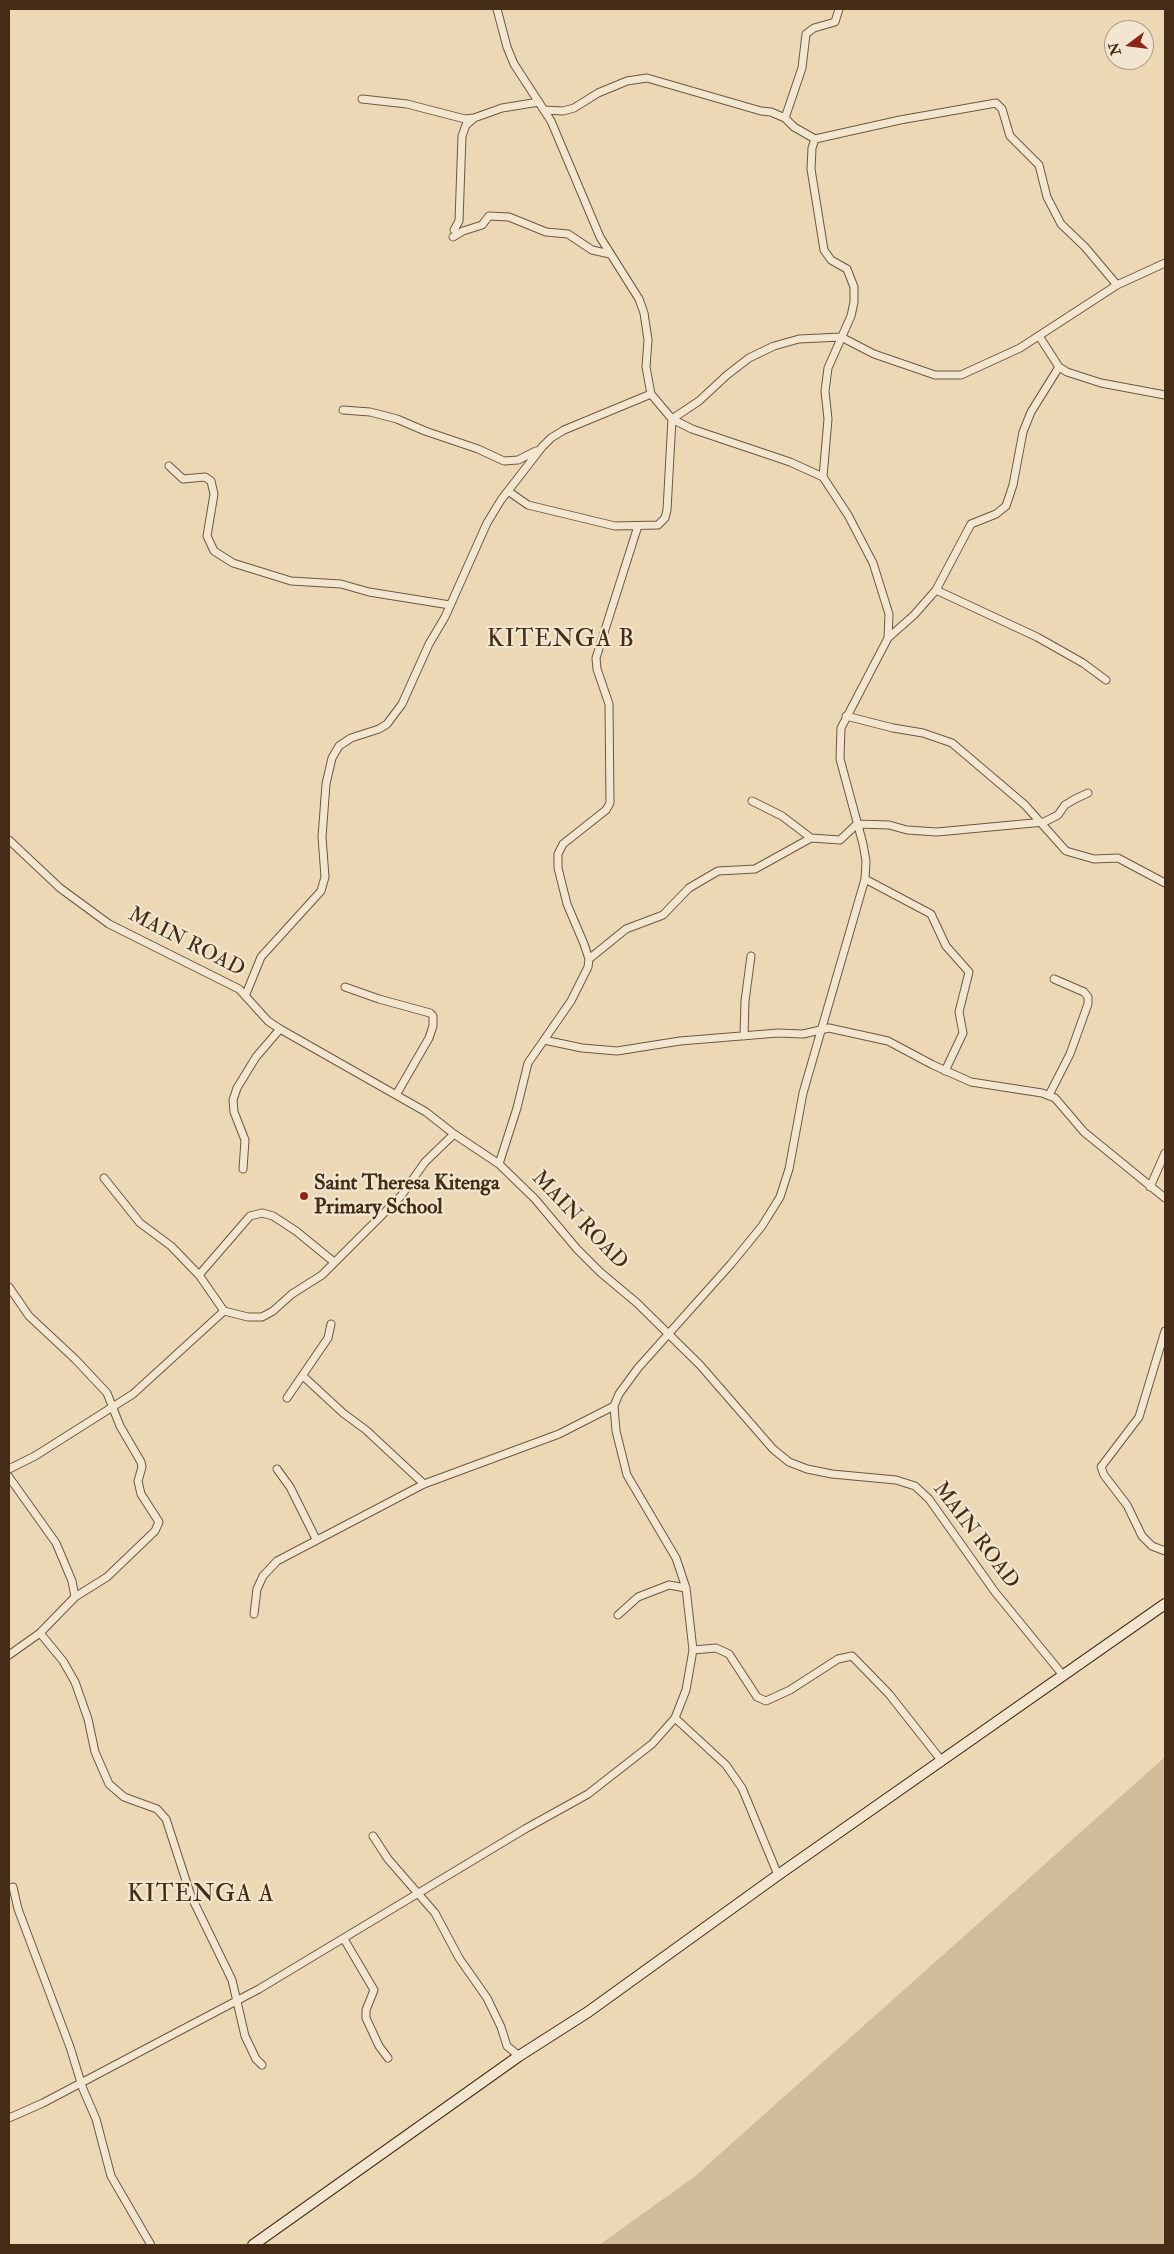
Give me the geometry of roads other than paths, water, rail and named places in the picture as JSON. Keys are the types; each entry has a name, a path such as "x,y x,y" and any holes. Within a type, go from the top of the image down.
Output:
{"main road":[{"path":"253,2245 519,2056 588,2012 1062,1674 1165,1604"}],"street":[{"path":"498,9 507,47 514,64 544,110 610,254 628,280 644,313 648,340 646,367 651,394 672,419 692,430 790,462 823,477 848,515 873,563 889,614 888,638"},
{"path":"785,118 802,68 806,34 814,28 835,22 839,9"},
{"path":"544,110 563,111 574,108 598,92 627,81 647,78 761,112 771,112 785,118 794,127 815,139 900,120 996,103 1002,109 1010,136 1039,165 1047,197 1061,224 1085,247 1118,285"},
{"path":"362,99 407,104 464,119 474,118 502,108 539,102"},
{"path":"474,118 466,125 462,136 461,200 459,221 453,233 482,225 489,216 509,216 546,232 568,234 592,250 610,254"},
{"path":"815,139 812,148 811,169 824,250 831,260 847,269 854,287 854,302 851,316 831,358 826,380 828,419 823,477"},
{"path":"672,419 699,401 726,375 748,358 799,339 841,337 874,354 935,375 961,375 978,369 1039,336 1118,285 1165,263"},
{"path":"1039,336 1059,367 1101,383 1165,396"},
{"path":"254,1614 257,1589 262,1576 278,1561 316,1539 424,1484 559,1434 614,1406 638,1368 756,1233 780,1197 789,1169 803,1092 864,879 866,861 840,759 841,728 888,638 914,615 936,590 966,531 972,524 996,514 1009,502 1023,432 1031,412 1059,367"},
{"path":"343,410 370,412 397,419 425,432 478,449 504,461 518,460 542,447 564,430 651,394"},
{"path":"508,491 528,505 615,526 658,524 665,518 672,419"},
{"path":"246,994 261,957 321,891 325,877 322,837 326,784 332,758 339,746 351,738 379,729 386,724 402,704 487,523 508,491 542,447"},
{"path":"169,466 183,479 205,477 211,481 214,494 207,536 214,551 233,564 297,582 341,584 369,592 450,605"},
{"path":"499,1164 518,1108 528,1063 571,1001 588,967 589,958 567,904 558,868 558,854 564,844 606,810 610,804 609,704 597,670 596,658 638,526"},
{"path":"936,590 1037,637 1083,663 1106,680"},
{"path":"846,716 893,728 924,733 952,743 1025,805 1038,822 1066,851 1094,859 1118,858 1165,883"},
{"path":"589,958 626,929 663,915 689,888 718,871 754,869 811,838 840,840 857,824 889,825 921,832 937,832 1038,822 1052,819 1066,805 1088,793"},
{"path":"752,801 782,816 811,838"},
{"name":"MAIN ROAD","path":"9,840 60,888 109,924 239,989 246,994 268,1021 426,1112 454,1134 499,1164 600,1272 637,1303 669,1334 729,1396 773,1449 789,1462 807,1469 832,1474 896,1480 915,1486 929,1498 995,1592 1062,1674"},
{"path":"864,879 931,914 946,946 969,972 959,1012 963,1033 945,1071"},
{"path":"744,1036 745,1001 751,956"},
{"path":"1049,1096 1070,1054 1088,1004 1088,997 1084,992 1054,979"},
{"path":"345,987 379,999 430,1013 433,1016 433,1026 428,1038 396,1095"},
{"path":"544,1040 582,1048 617,1051 680,1041 803,1034 830,1028 888,1041 945,1071 971,1082 1049,1096 1060,1103 1084,1132 1165,1198"},
{"path":"244,1169 245,1140 234,1112 233,1100 237,1088 256,1057 280,1029"},
{"path":"104,1178 140,1223 170,1246 199,1275 224,1311 248,1317 262,1317 274,1311 292,1294 322,1275 401,1196 425,1162 454,1134"},
{"path":"1150,1187 1165,1153"},
{"path":"199,1275 250,1216 262,1213 273,1216 296,1231 334,1262"},
{"path":"9,1287 29,1316 75,1359 107,1393 120,1426 141,1462 142,1467 138,1481 141,1494 159,1522 155,1531 127,1555 107,1577 75,1597 40,1632 9,1655"},
{"path":"9,1469 36,1456 114,1407 160,1372 195,1336 224,1311"},
{"path":"287,1398 328,1338 331,1324"},
{"path":"1165,1332 1139,1417 1101,1467 1104,1475 1126,1505 1142,1536 1152,1546 1165,1551"},
{"path":"303,1376 343,1413 366,1430 424,1484"},
{"path":"9,2118 43,2103 238,2000 344,1940 418,1893 588,1794 652,1744 675,1718 686,1690 693,1650 686,1588 676,1558 627,1476 616,1431 614,1406"},
{"path":"277,1470 290,1486 316,1539"},
{"path":"9,1477 56,1543 72,1581 75,1597"},
{"path":"618,1615 638,1598 669,1585 686,1588"},
{"path":"40,1632 63,1661 76,1682 88,1719 95,1752 109,1784 124,1797 157,1809 166,1819 191,1896 232,1980 245,2036 253,2054 262,2065"},
{"path":"693,1650 716,1648 729,1654 753,1693 766,1701 790,1690 838,1659 852,1656 858,1660 889,1694 941,1760"},
{"path":"675,1718 726,1765 742,1788 778,1875"},
{"path":"372,1836 388,1859 435,1913 460,1958 487,1998 501,2026 506,2046 519,2056"},
{"path":"13,1887 18,1909 99,2128 111,2176 151,2245"},
{"path":"344,1940 372,1984 373,1995 366,2010 366,2018 378,2046 388,2058"}],"place":[{"name":"Saint Theresa Kitenga Primary School","path":"304,1196"}],"district":[{"name":"KITENGA B","path":"561,641"},
{"name":"KITENGA A","path":"201,1896"}]}
